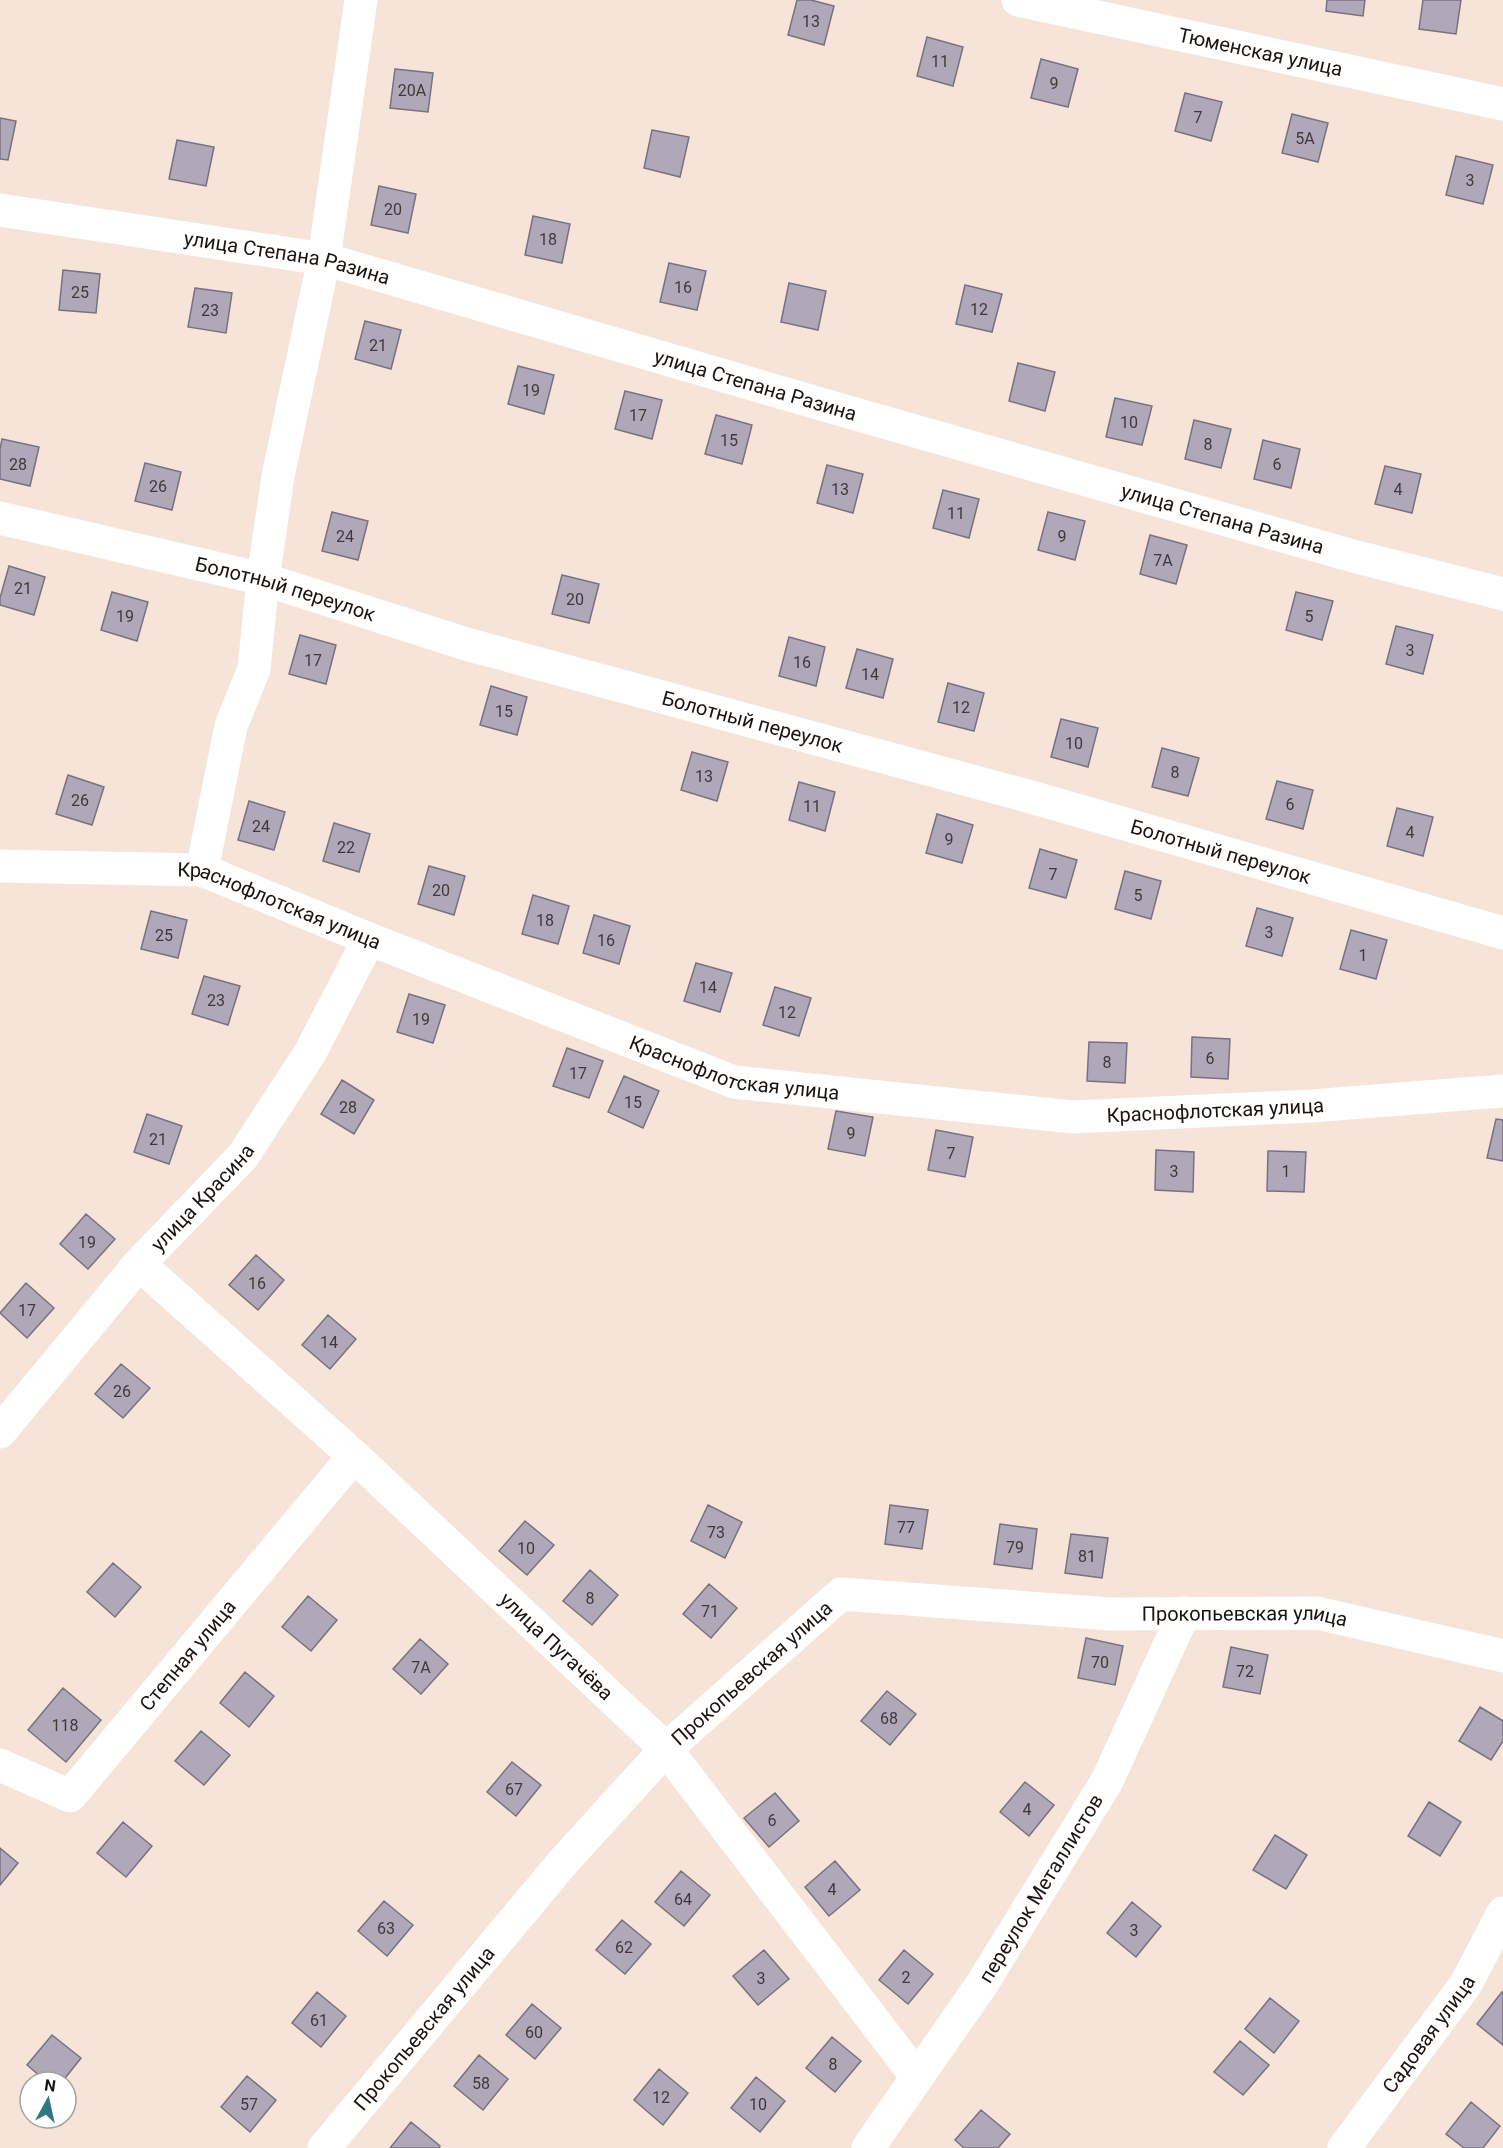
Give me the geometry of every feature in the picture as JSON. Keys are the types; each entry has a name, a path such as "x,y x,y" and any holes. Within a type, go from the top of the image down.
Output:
{"street":[{"path":"202,870 231,726 254,669 263,579 278,476 324,260 361,0"},
{"name":"Тюменская улица","path":"1018,0 1503,104"},
{"name":"улица Степана Разина","path":"0,210 324,260 1330,549 1503,594"},
{"name":"Болотный переулок","path":"0,518 263,579 466,644 1031,797 1503,933"},
{"name":"Краснофлотская улица","path":"0,866 202,870 369,939 734,1082 1073,1117 1311,1106 1503,1091"},
{"name":"улица Красина","path":"0,1432 139,1264 243,1156 310,1053 369,939"},
{"name":"улица Пугачёва","path":"139,1264 354,1456 666,1749 917,2077"},
{"name":"Степная улица","path":"0,1765 70,1797 354,1456"},
{"name":"Прокопьевская улица","path":"324,2148 564,1861 666,1749 841,1594 1111,1614 1317,1613 1503,1656"},
{"name":"переулок Металлистов","path":"868,2148 982,1984 1107,1781 1184,1613"},
{"name":"Садовая улица","path":"1344,2148 1466,1984 1503,1913"}],"building":[{"path":"797,0 811,0 834,6 824,45 788,35"},
{"path":"1327,0 1365,0 1363,16 1326,11"},
{"path":"1423,0 1461,0 1456,34 1419,29"},
{"path":"927,37 963,47 953,86 917,76"},
{"path":"1041,59 1078,69 1068,107 1031,98"},
{"path":"395,69 433,73 428,112 390,108"},
{"path":"1185,93 1222,102 1211,141 1175,131"},
{"path":"1292,114 1328,123 1318,162 1282,153"},
{"path":"0,118 16,121 8,160 0,159"},
{"path":"652,130 689,137 680,177 644,168"},
{"path":"177,140 214,147 206,186 169,179"},
{"path":"1456,156 1493,165 1483,204 1446,195"},
{"path":"379,186 416,194 408,233 371,225"},
{"path":"533,216 570,224 562,263 525,255"},
{"path":"669,263 706,271 697,310 660,302"},
{"path":"63,270 100,274 96,313 59,310"},
{"path":"789,283 826,291 818,330 781,322"},
{"path":"965,285 1002,294 992,332 956,324"},
{"path":"195,288 232,293 226,333 188,327"},
{"path":"365,321 401,330 391,369 355,359"},
{"path":"1018,363 1055,372 1045,411 1009,401"},
{"path":"518,366 554,375 544,414 508,404"},
{"path":"625,391 662,400 652,439 615,429"},
{"path":"1115,398 1152,406 1142,445 1106,437"},
{"path":"716,415 752,425 742,464 705,454"},
{"path":"1194,420 1231,429 1221,468 1185,459"},
{"path":"2,439 39,447 30,486 0,479"},
{"path":"1263,440 1300,449 1291,488 1254,479"},
{"path":"145,463 181,472 172,510 135,501"},
{"path":"827,465 863,474 853,513 817,503"},
{"path":"1385,466 1421,474 1412,513 1375,504"},
{"path":"943,490 979,499 969,538 933,528"},
{"path":"332,512 368,521 358,560 322,551"},
{"path":"1048,512 1085,521 1075,560 1038,550"},
{"path":"1150,535 1187,545 1176,584 1140,574"},
{"path":"9,566 45,577 34,615 0,605"},
{"path":"562,575 599,584 589,623 552,614"},
{"path":"112,592 148,602 137,641 101,630"},
{"path":"1296,592 1333,601 1322,640 1286,630"},
{"path":"1396,626 1433,635 1423,674 1386,664"},
{"path":"300,635 336,645 326,684 289,674"},
{"path":"789,637 825,647 816,686 779,676"},
{"path":"857,649 893,659 883,698 846,688"},
{"path":"948,683 984,693 974,731 938,722"},
{"path":"491,686 527,697 517,735 480,725"},
{"path":"1061,719 1098,728 1088,767 1051,757"},
{"path":"1162,748 1199,758 1188,796 1152,787"},
{"path":"692,752 728,762 717,801 681,790"},
{"path":"68,775 104,787 92,825 56,814"},
{"path":"1277,781 1313,790 1303,829 1266,819"},
{"path":"799,782 835,792 825,831 789,820"},
{"path":"249,801 285,812 274,850 238,840"},
{"path":"1397,808 1433,817 1423,856 1387,846"},
{"path":"937,814 973,825 962,863 926,853"},
{"path":"334,823 370,834 359,872 323,861"},
{"path":"1040,849 1077,860 1066,898 1029,888"},
{"path":"429,866 465,876 454,915 418,904"},
{"path":"1125,871 1161,881 1151,919 1115,909"},
{"path":"533,895 569,906 558,944 522,934"},
{"path":"1257,908 1293,918 1282,956 1246,946"},
{"path":"151,911 187,920 178,958 141,949"},
{"path":"594,915 630,926 619,964 583,953"},
{"path":"1351,930 1387,940 1376,979 1340,969"},
{"path":"696,963 732,973 720,1012 684,1001"},
{"path":"204,976 240,986 228,1025 192,1014"},
{"path":"775,987 811,998 799,1036 763,1025"},
{"path":"409,994 445,1005 433,1043 397,1032"},
{"path":"1192,1037 1230,1039 1228,1079 1191,1077"},
{"path":"1089,1042 1127,1043 1125,1083 1087,1081"},
{"path":"567,1048 603,1061 589,1098 553,1086"},
{"path":"624,1076 659,1091 643,1128 608,1112"},
{"path":"342,1080 374,1100 354,1134 321,1114"},
{"path":"836,1111 873,1117 865,1156 828,1149"},
{"path":"147,1114 182,1126 169,1164 134,1152"},
{"path":"1496,1119 1503,1120 1503,1161 1487,1158"},
{"path":"936,1130 973,1137 965,1177 928,1170"},
{"path":"1156,1150 1194,1152 1193,1192 1155,1190"},
{"path":"1268,1151 1306,1152 1304,1192 1267,1191"},
{"path":"86,1214 115,1239 88,1269 60,1244"},
{"path":"256,1255 284,1280 258,1310 229,1285"},
{"path":"26,1283 54,1308 27,1338 0,1313"},
{"path":"328,1315 356,1339 330,1369 302,1345"},
{"path":"121,1364 150,1388 123,1418 95,1394"},
{"path":"708,1505 742,1522 725,1558 691,1541"},
{"path":"890,1505 928,1510 922,1549 885,1544"},
{"path":"525,1521 554,1545 527,1575 499,1551"},
{"path":"1000,1524 1037,1529 1032,1569 994,1564"},
{"path":"1071,1534 1108,1538 1102,1578 1065,1573"},
{"path":"113,1563 141,1587 115,1617 87,1592"},
{"path":"590,1570 618,1595 592,1625 563,1601"},
{"path":"709,1584 737,1608 711,1638 683,1614"},
{"path":"308,1596 337,1620 311,1651 282,1627"},
{"path":"1086,1638 1123,1646 1115,1685 1078,1678"},
{"path":"420,1639 448,1664 421,1694 393,1669"},
{"path":"1231,1647 1268,1655 1260,1694 1223,1687"},
{"path":"245,1672 274,1696 249,1727 220,1703"},
{"path":"63,1688 101,1720 66,1762 28,1730"},
{"path":"887,1691 916,1714 890,1745 861,1721"},
{"path":"1480,1707 1503,1721 1503,1741 1491,1760 1459,1741"},
{"path":"201,1731 230,1755 204,1785 175,1761"},
{"path":"512,1762 541,1785 516,1816 487,1792"},
{"path":"1025,1782 1054,1805 1029,1836 1000,1812"},
{"path":"775,1793 799,1821 769,1847 744,1818"},
{"path":"1429,1802 1461,1822 1440,1856 1408,1836"},
{"path":"123,1822 152,1846 126,1877 97,1853"},
{"path":"1275,1835 1307,1855 1286,1889 1253,1870"},
{"path":"0,1848 18,1863 0,1885"},
{"path":"835,1861 860,1890 829,1916 805,1887"},
{"path":"681,1871 710,1895 684,1926 655,1902"},
{"path":"384,1901 413,1925 387,1956 358,1931"},
{"path":"1132,1902 1161,1926 1136,1957 1107,1933"},
{"path":"622,1920 651,1944 625,1974 596,1950"},
{"path":"764,1950 789,1979 758,2005 733,1976"},
{"path":"904,1950 933,1974 908,2004 879,1980"},
{"path":"317,1992 346,2016 321,2047 292,2023"},
{"path":"1503,1993 1503,2045 1477,2024"},
{"path":"1270,1998 1299,2021 1274,2053 1245,2029"},
{"path":"532,2004 561,2028 535,2059 506,2035"},
{"path":"52,2035 81,2058 72,2070 33,2070 27,2065"},
{"path":"832,2037 861,2061 835,2092 806,2068"},
{"path":"1240,2041 1269,2065 1243,2095 1214,2072"},
{"path":"479,2055 508,2079 483,2110 454,2086"},
{"path":"659,2069 688,2093 663,2125 634,2100"},
{"path":"247,2076 276,2100 250,2132 221,2107"},
{"path":"756,2077 785,2101 760,2132 731,2108"},
{"path":"1471,2102 1500,2126 1483,2148 1464,2148 1446,2134"},
{"path":"981,2110 1010,2134 998,2148 964,2148 955,2140"},
{"path":"411,2122 440,2146 439,2148 390,2148"}]}
